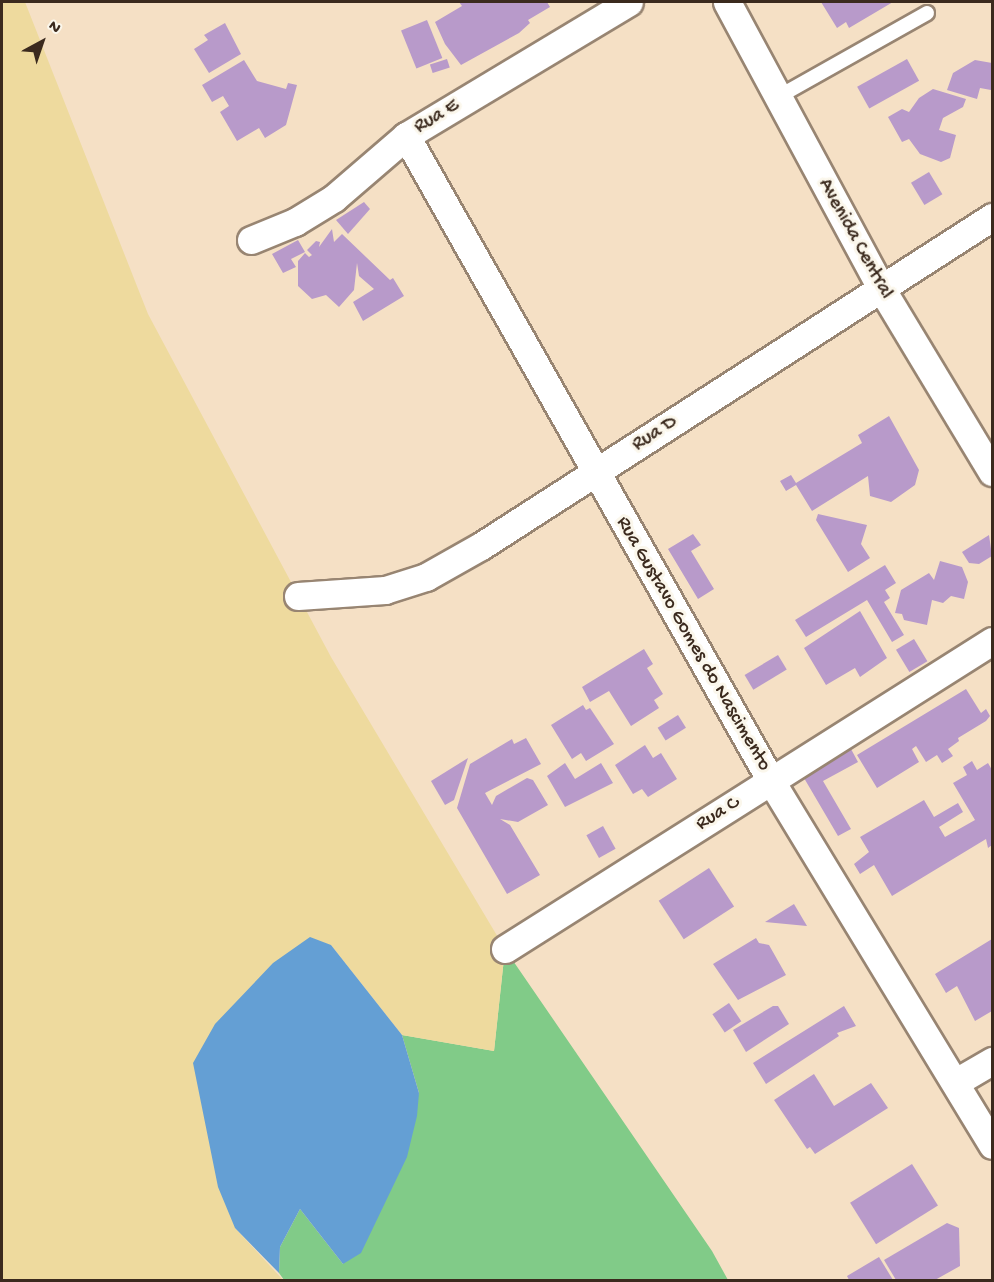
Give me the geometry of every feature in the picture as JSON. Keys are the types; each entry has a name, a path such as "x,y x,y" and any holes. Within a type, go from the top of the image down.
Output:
{"street":[{"name":"Rua E","path":"251,240 295,222 334,198 406,136 629,2"},
{"name":"Avenida Central","path":"727,2 881,288 993,472"},
{"name":"Rua Gustavo Gomes do Nascimento","path":"406,136 771,781 993,1145"},
{"name":"Rua D","path":"298,596 385,590 426,577 481,546 993,217"},
{"name":"Rua C","path":"505,949 993,641"},
{"path":"956,1082 993,1060"}],"lane":[{"path":"778,97 927,13"}],"green space":[{"path":"505,949 712,1251 728,1280 284,1280 279,1273 280,1247 300,1209 343,1264 419,1093 402,1035 494,1051"}],"sand":[{"path":"2,2 25,2 148,314 331,657 505,949 494,1051 402,1035 331,945 235,1228 283,1280 2,1280"}],"water":[{"path":"310,937 331,945 402,1035 419,1093 417,1116 407,1157 361,1253 343,1264 300,1209 280,1247 279,1273 235,1228 218,1187 193,1063 215,1024 273,963"}],"building":[{"path":"459,2 547,2 550,7 528,20 530,23 519,33 461,65 445,44 435,22 462,6"},
{"path":"821,2 893,2 849,28 846,22 837,28"},
{"path":"427,20 442,58 416,69 401,30"},
{"path":"225,23 241,54 209,73 194,49 208,40 204,35"},
{"path":"447,59 450,68 433,73 430,65"},
{"path":"907,59 919,81 869,108 857,87"},
{"path":"244,60 257,81 286,89 288,83 297,85 286,125 265,138 259,128 237,141 220,112 229,106 223,96 212,102 202,85"},
{"path":"975,60 992,63 991,90 980,88 977,99 947,90 953,73"},
{"path":"933,89 966,99 963,107 943,118 939,130 956,135 950,158 941,162 920,154 909,139 902,142 888,117 902,109 909,112 919,98"},
{"path":"929,172 942,194 924,205 911,183"},
{"path":"364,202 370,209 348,234 336,220"},
{"path":"332,229 334,242 342,234 390,280 393,278 404,296 363,321 353,302 374,289 359,276 357,263 354,290 339,307 326,295 312,299 298,286 298,261 305,253 309,257 312,255 307,250 316,241 320,242 319,247"},
{"path":"298,240 305,252 291,259 296,267 283,273 272,254"},
{"path":"889,416 919,470 915,485 891,502 870,496 868,476 812,511 796,485 786,491 780,481 791,475 796,483 862,443 858,435"},
{"path":"818,514 867,525 861,544 870,558 848,572 816,520"},
{"path":"693,534 701,545 691,551 714,589 698,599 668,549"},
{"path":"989,535 992,556 979,564 969,563 962,552"},
{"path":"940,561 962,567 968,582 964,599 951,596 943,603 932,600 927,625 904,620 902,614 895,613 901,590 929,573 934,580"},
{"path":"885,565 896,583 885,590 890,598 884,602 904,635 892,642 867,600 806,637 795,620"},
{"path":"860,611 887,658 860,677 855,668 826,685 804,648"},
{"path":"914,639 927,661 909,672 896,650"},
{"path":"644,649 653,664 647,668 663,694 654,700 659,708 631,726 609,691 590,702 582,687"},
{"path":"778,655 787,670 753,690 745,675"},
{"path":"966,689 981,713 986,709 990,716 986,721 958,738 959,741 948,749 953,756 942,763 937,755 926,762 916,746 912,749 919,762 877,788 857,755"},
{"path":"583,705 586,710 590,708 614,744 586,761 581,753 572,759 551,725"},
{"path":"678,715 686,728 666,740 658,728"},
{"path":"526,738 541,764 485,793 492,805 496,796 527,778 533,780 548,805 518,822 500,819 510,825 540,875 507,894 457,808 470,764 512,739 514,744"},
{"path":"645,745 653,758 661,753 677,779 648,797 642,789 633,794 615,765"},
{"path":"851,749 858,762 823,781 851,829 838,836 804,778"},
{"path":"468,758 454,800 445,805 431,781"},
{"path":"972,761 977,770 988,763 992,770 992,845 988,848 986,839 892,896 874,865 860,874 854,864 869,852 860,837 924,800 934,817 958,803 963,812 939,827 945,837 975,820 953,783 967,775 963,767"},
{"path":"565,763 575,779 601,763 613,783 565,807 547,776"},
{"path":"603,826 616,849 599,858 586,835"},
{"path":"709,868 734,907 684,939 659,901"},
{"path":"794,904 807,926 765,922"},
{"path":"756,938 759,943 769,945 786,975 738,1000 713,964"},
{"path":"992,939 992,1011 975,1021 957,986 946,993 935,974"},
{"path":"729,1003 741,1021 725,1032 712,1014"},
{"path":"773,1006 778,1006 789,1024 746,1052 733,1030"},
{"path":"844,1006 856,1026 837,1033 839,1036 766,1084 753,1063"},
{"path":"814,1074 834,1106 871,1083 888,1108 815,1154 810,1147 807,1149 774,1100"},
{"path":"912,1164 938,1206 876,1244 850,1203"},
{"path":"947,1223 959,1228 960,1266 935,1280 896,1280 884,1260"},
{"path":"879,1257 893,1280 849,1280 847,1276"}]}
